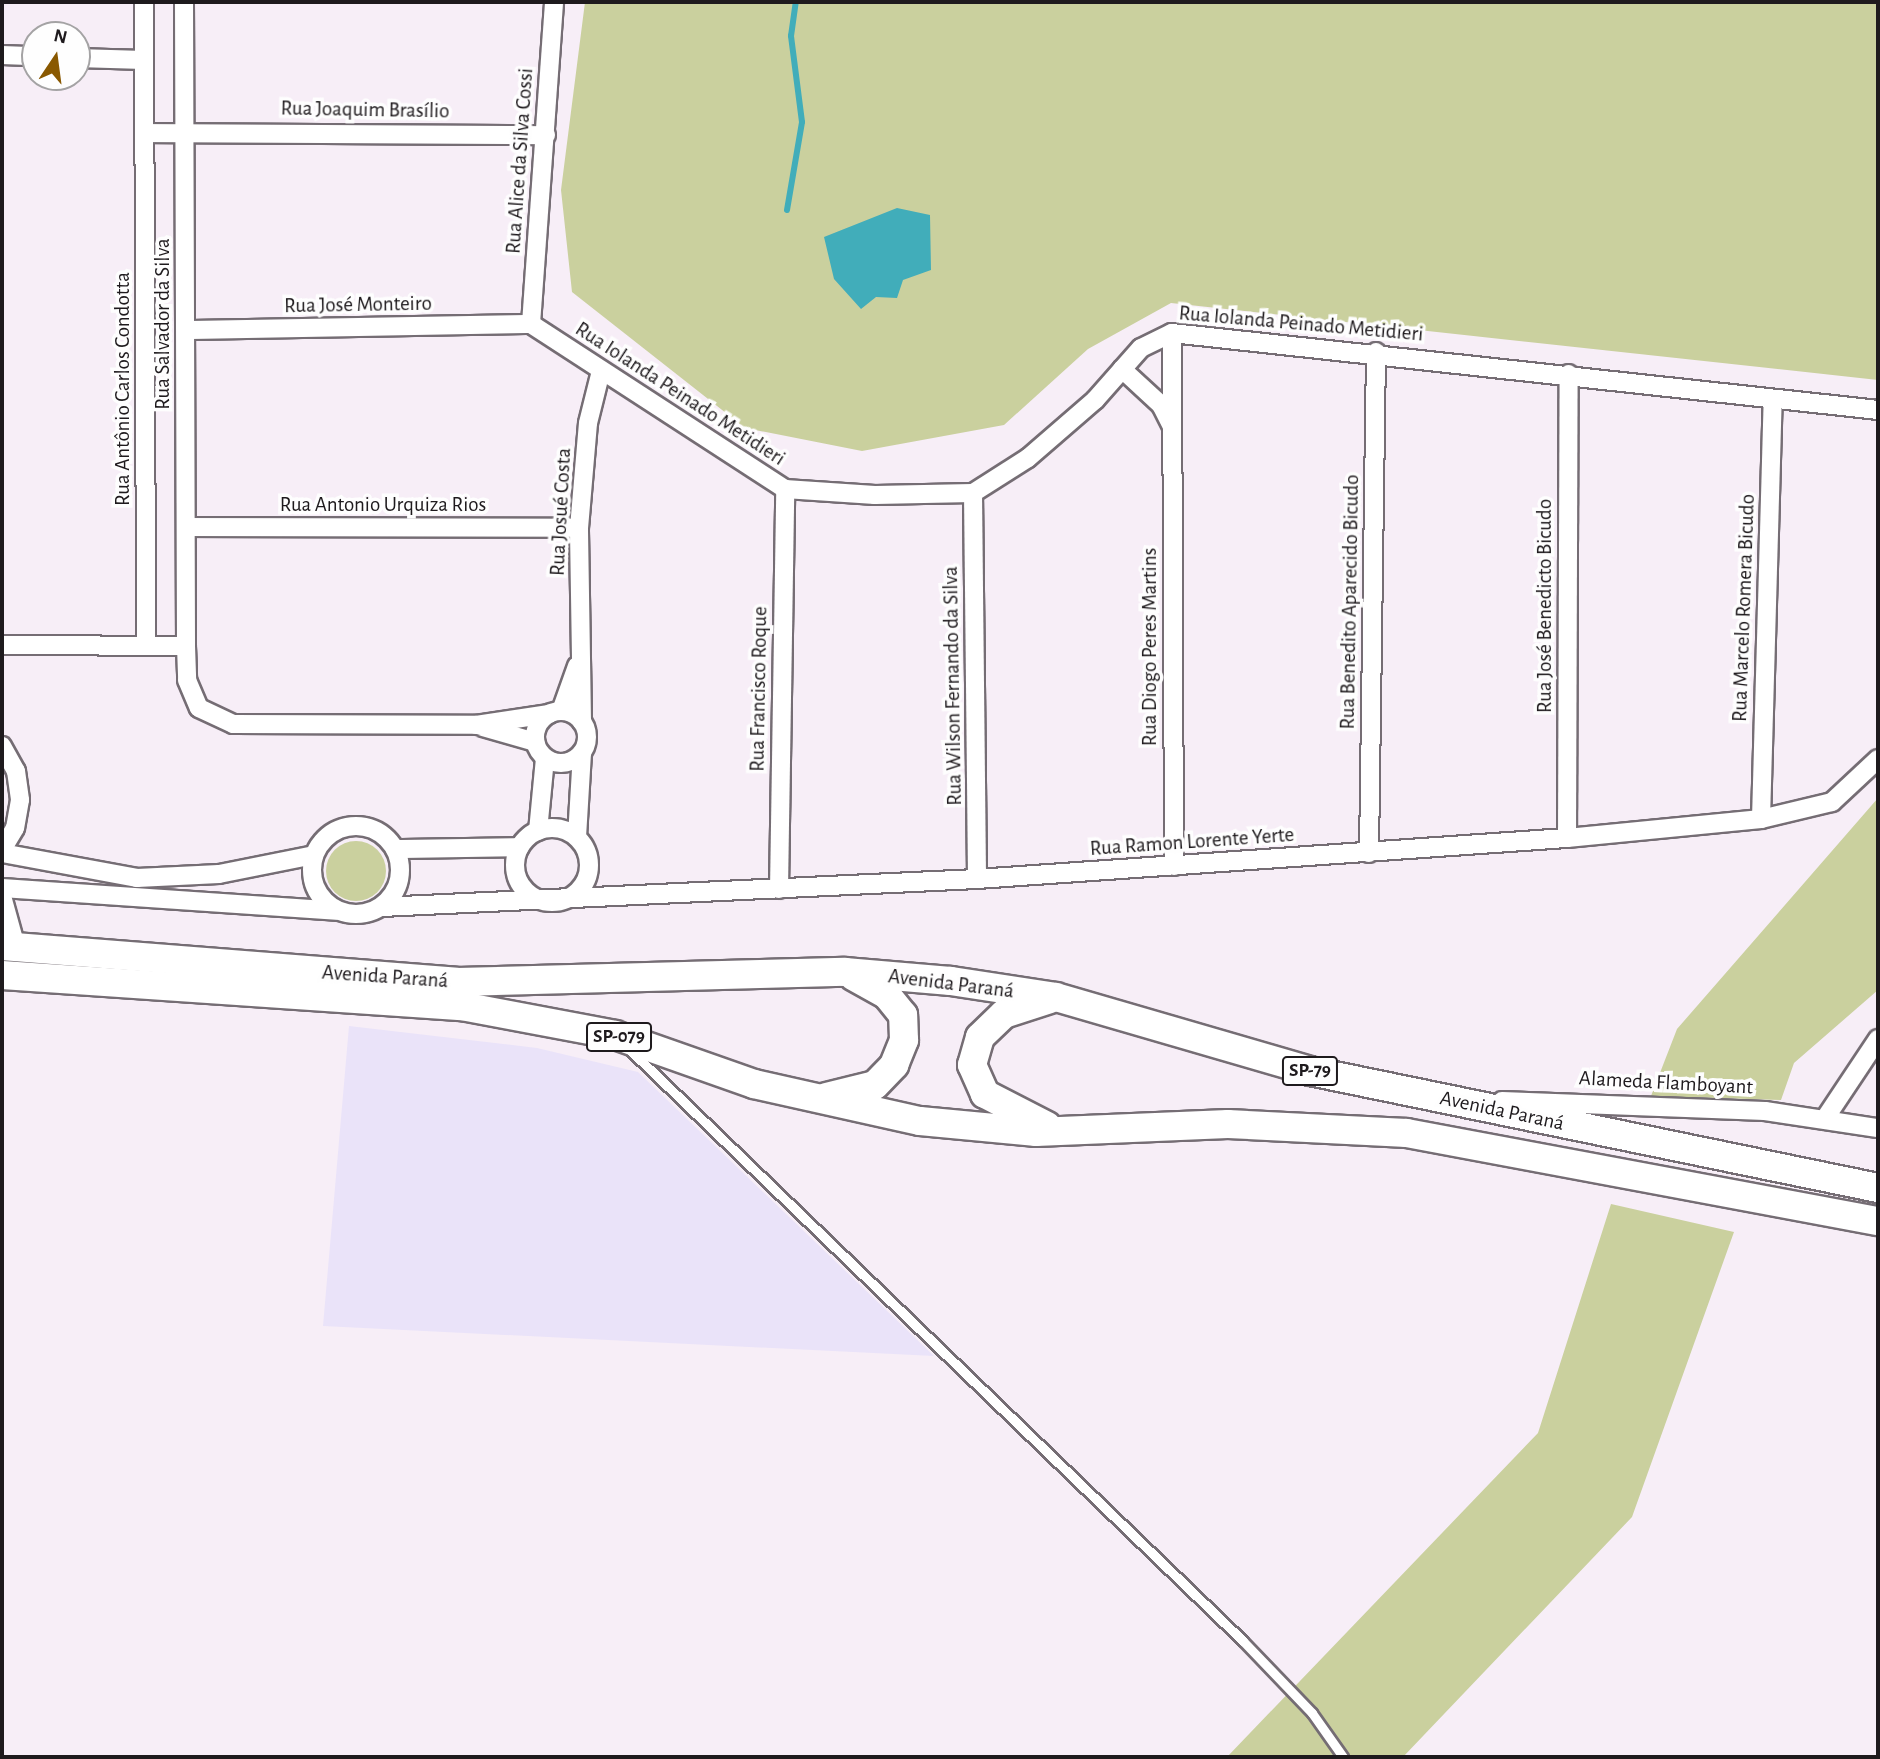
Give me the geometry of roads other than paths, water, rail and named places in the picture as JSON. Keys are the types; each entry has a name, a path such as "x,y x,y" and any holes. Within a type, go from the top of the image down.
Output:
{"main road":[{"name":"Avenida Paraná","path":"9,947 457,982 845,972 1056,997 1310,1071 1878,1188"},
{"path":"813,1098 875,1085 894,1065 904,1040 903,1015 887,995 845,972"},
{"name":"Avenida Paraná","path":"2,975 354,995 462,1006 615,1035 813,1098 920,1121 1061,1132 1228,1124 1407,1133 1878,1221"},
{"path":"1056,997 1004,1014 980,1037 972,1065 985,1094 1061,1132"}],"street":[{"name":"Rua Antônio Carlos Condotta","path":"144,2 146,645"},
{"name":"Rua Salvador da Silva","path":"184,2 186,646"},
{"name":"Rua Alice da Silva Cossi","path":"531,324 554,2"},
{"path":"2,55 21,56"},
{"path":"91,58 144,60"},
{"path":"145,132 184,131"},
{"name":"Rua Joaquim Brasílio","path":"184,131 545,135"},
{"name":"Rua José Monteiro","path":"186,330 531,324"},
{"name":"Rua Iolanda Peinado Metidieri","path":"531,324 785,489 973,493 1028,458 1095,400 1141,348 1172,333 1376,352 1878,410"},
{"name":"Rua Diogo Peres Martins","path":"1172,333 1174,866"},
{"name":"Rua Benedito Aparecido Bicudo","path":"1369,853 1376,352"},
{"path":"1122,369 1146,390 1172,428"},
{"name":"Rua Josué Costa","path":"582,722 579,527 589,423 601,371"},
{"name":"Rua José Benedicto Bicudo","path":"1567,838 1569,374"},
{"path":"1095,400 1115,389 1146,390"},
{"name":"Rua Marcelo Romera Bicudo","path":"1761,818 1773,399"},
{"name":"Rua Francisco Roque","path":"779,889 785,489"},
{"name":"Rua Wilson Fernando da Silva","path":"973,493 977,879"},
{"name":"Rua Antonio Urquiza Rios","path":"186,527 579,527"},
{"path":"2,645 186,646 187,680 199,708 233,724 476,725 555,713 582,722 587,737 582,753 577,837 589,859 585,883 571,898 552,902 520,884 520,847"},
{"name":"Rua Josué Costa","path":"555,713 580,656"},
{"path":"538,831 540,750 537,726 555,713"},
{"path":"476,725 540,750 561,763 582,753"},
{"path":"2,746 16,771 20,800 15,828 2,851 137,878 219,874 314,855 345,827 374,830 395,849 520,847 538,831 559,829 577,837"},
{"name":"Rua Ramon Lorente Yerte","path":"381,907 552,902 977,879 1567,838 1761,818 1832,802 1878,758"},
{"path":"2,888 367,914 381,907 397,887 395,849"},
{"path":"314,855 317,893 336,911"},
{"path":"2,895 9,947"},
{"path":"1826,1116 1878,1039"},
{"name":"Alameda Flamboyant","path":"1450,1100 1665,1104 1826,1116 1878,1128"}],"lane":[{"path":"615,1035 1243,1641 1312,1713 1342,1757"}],"water":[{"path":"897,208 930,215 931,270 903,280 897,298 876,297 861,309 834,279 824,237"}],"waterway":[{"path":"787,210 802,122 791,36 796,2"}]}
